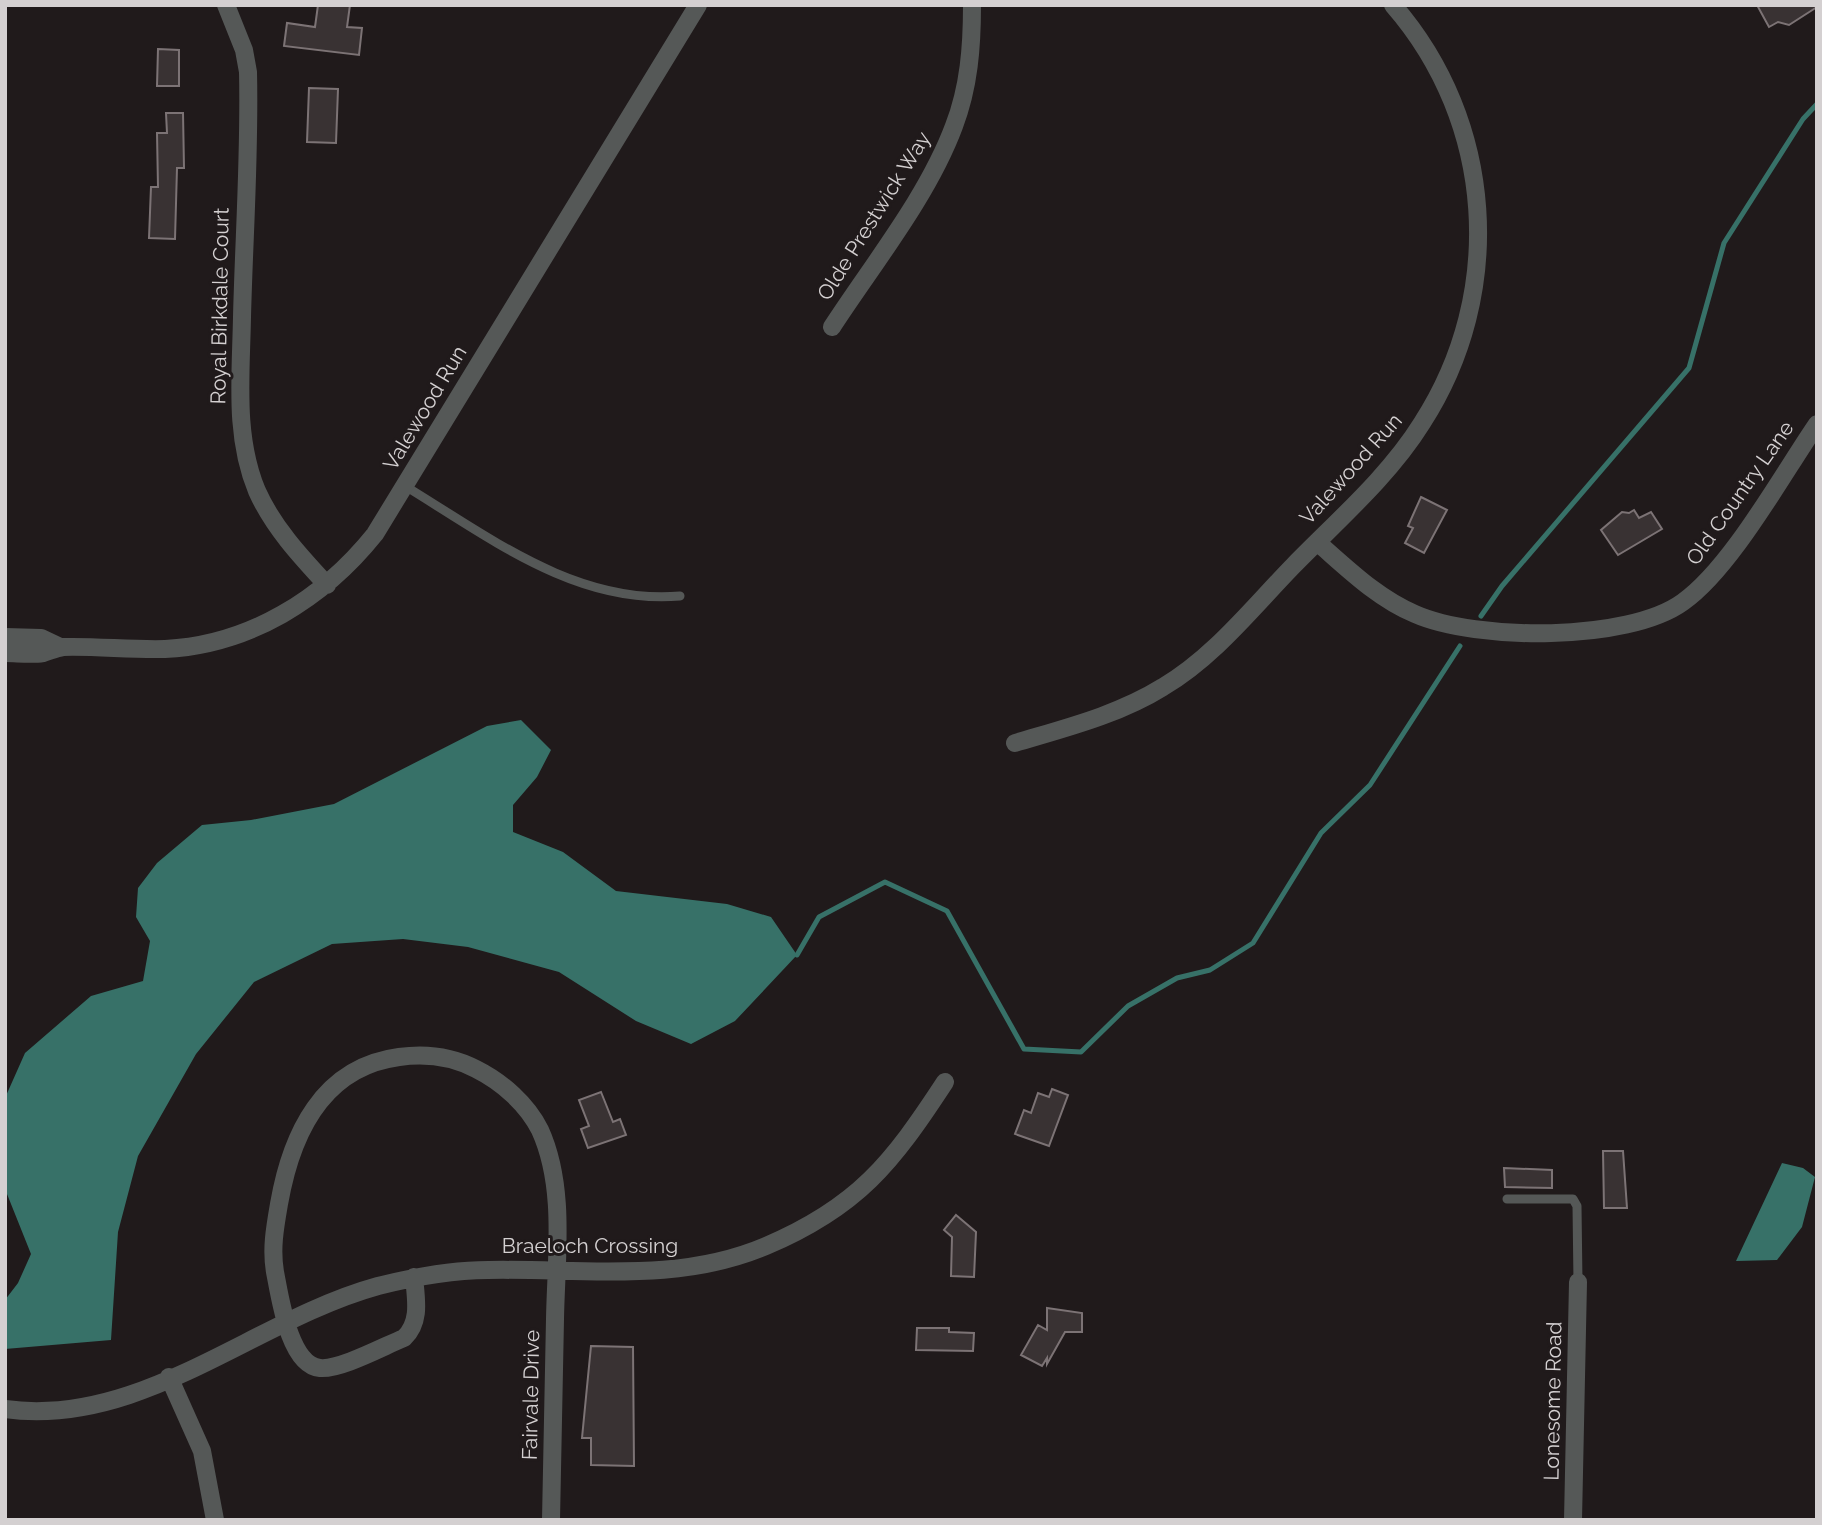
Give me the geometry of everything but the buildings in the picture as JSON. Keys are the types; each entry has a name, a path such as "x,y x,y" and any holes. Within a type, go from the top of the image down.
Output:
{"street":[{"name":"Royal Birkdale Court","path":"226,5 244,50 247,72 240,393 246,460 258,493 274,521 295,550 327,585"},
{"name":"Valewood Run","path":"5,653 40,653 60,647 125,650 205,644 274,619 327,585 375,534 698,5"},
{"name":"Olde Prestwick Way","path":"832,327 923,188 954,127 969,69 972,5"},
{"name":"Valewood Run","path":"1015,743 1138,701 1189,671 1397,457 1437,398 1464,334 1478,271 1477,201 1472,161 1461,122 1445,83 1423,45 1392,5"},
{"name":"Old Country Lane","path":"1317,542 1391,602 1436,622 1488,631 1621,628 1666,613 1685,601 1718,569 1817,424"},
{"name":"Valewood Run","path":"5,637 41,638 60,647"},
{"name":"Fairvale Drive","path":"287,1324 275,1270 274,1241 281,1190 295,1142 322,1097 340,1079 364,1065 391,1058 438,1056 462,1062 505,1087 523,1105 538,1128 552,1173 556,1271 551,1520"},
{"name":"Braeloch Crossing","path":"5,1409 48,1411 95,1404 169,1377 374,1287 414,1277 486,1270 638,1272 697,1268 764,1247 812,1225 873,1179 903,1146 945,1082"},
{"path":"287,1324 301,1358 314,1366 330,1367 404,1338 411,1332 417,1313 414,1277"},
{"name":"Lonesome Road","path":"1573,1520 1578,1282"},
{"path":"169,1377 202,1451 215,1520"}],"lane":[{"path":"405,486 562,578 638,596 680,596"},
{"path":"1507,1199 1573,1199 1577,1206 1578,1282"}],"shaded area":[{"path":"521,720 551,750 537,777 513,805 513,832 563,852 616,891 727,904 771,917 797,955 735,1021 691,1044 636,1021 559,972 468,947 403,939 332,944 254,982 196,1054 138,1156 118,1232 111,1340 5,1349 5,1300 18,1283 31,1254 5,1189 5,1098 25,1053 91,996 143,981 150,941 136,917 138,888 157,863 202,825 251,820 334,804 487,726"},
{"path":"1782,1163 1803,1168 1815,1177 1802,1227 1777,1260 1736,1261"}],"waterway":[{"path":"1481,616 1502,586 1689,368 1724,243 1803,119 1817,104"},
{"path":"797,955 819,917 885,882 947,911 1024,1049 1081,1052 1128,1006 1177,978 1210,970 1253,943 1321,833 1370,785 1460,646"}]}
